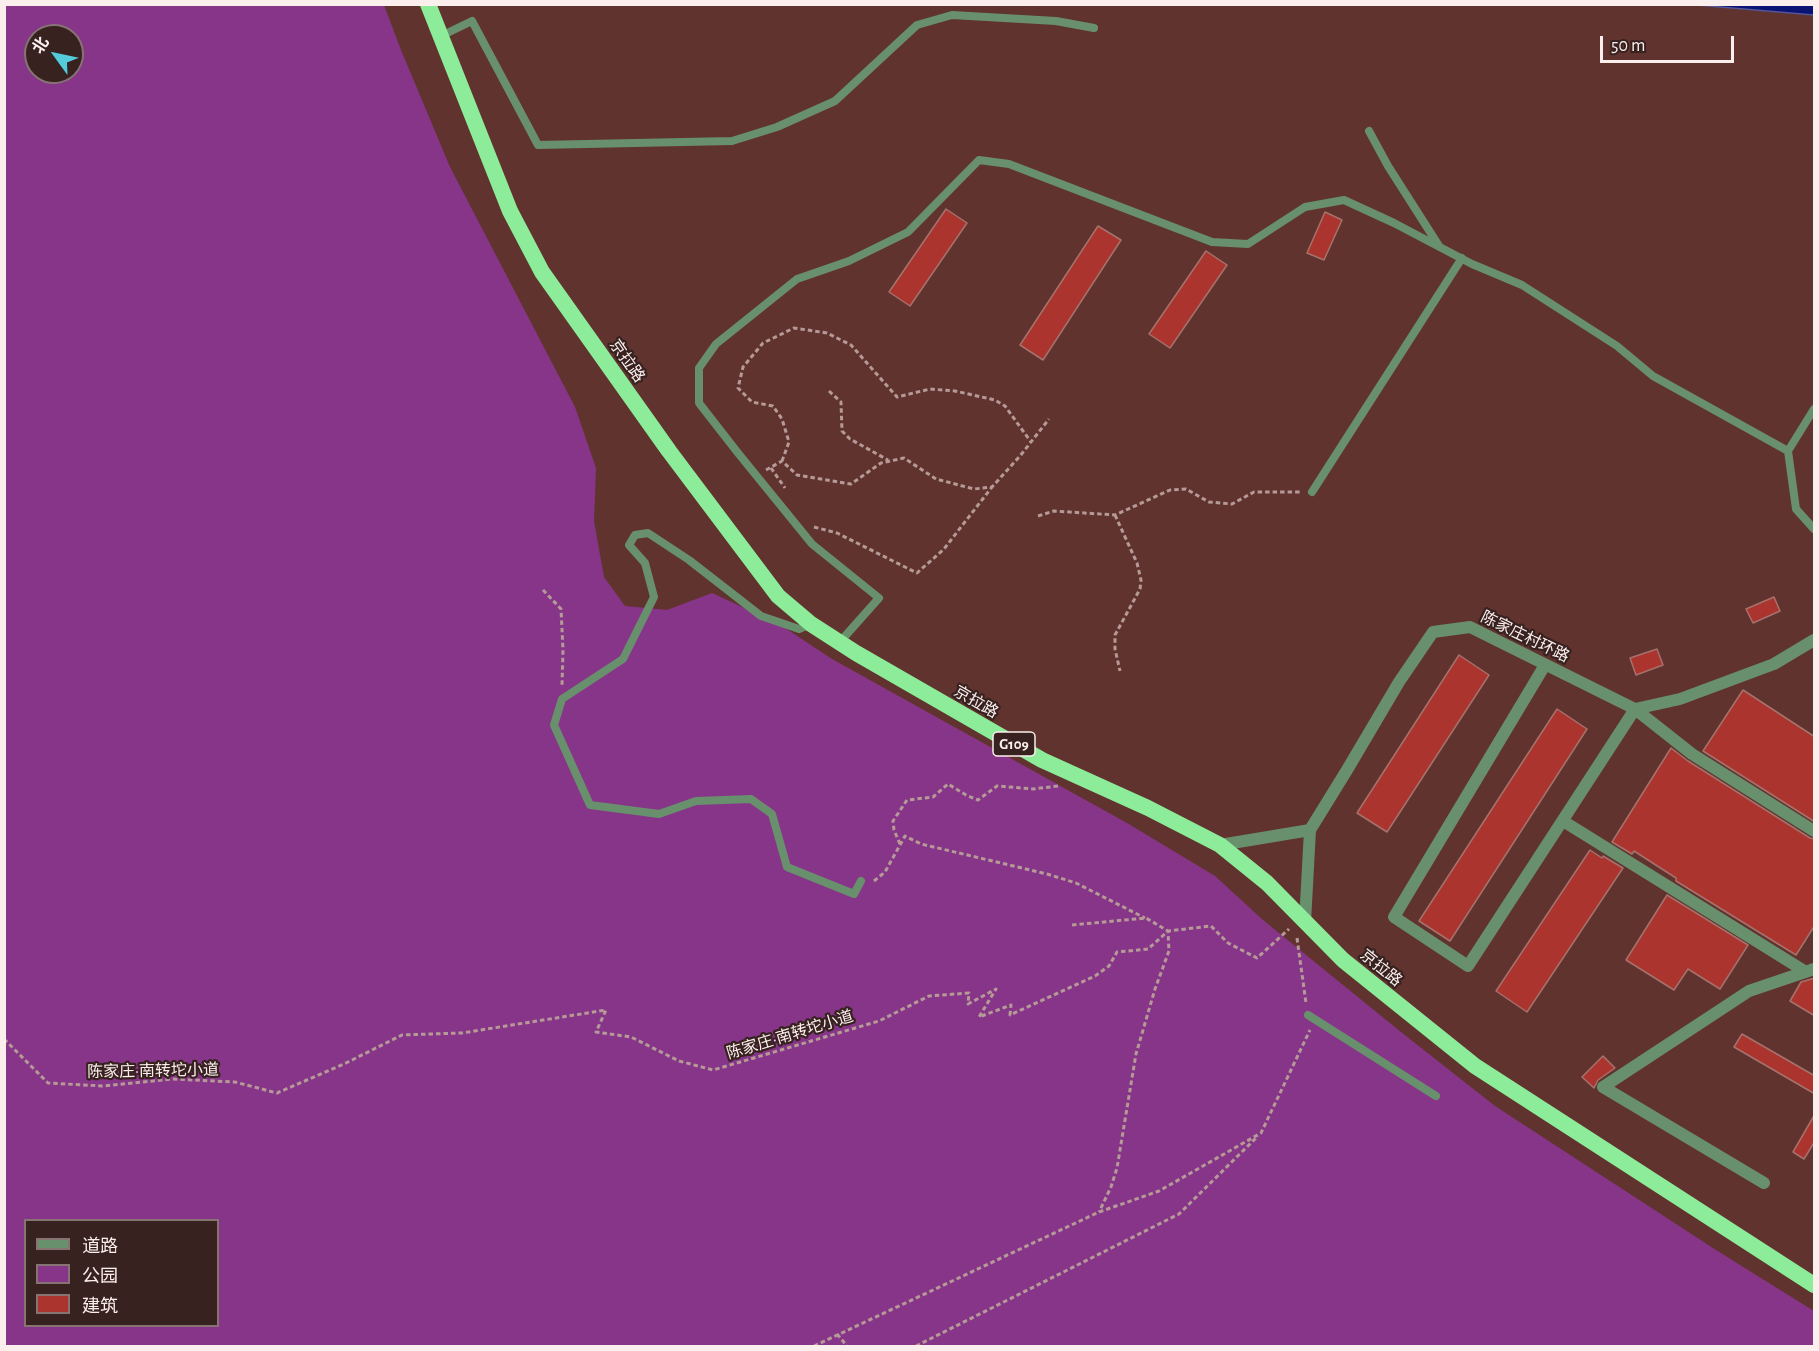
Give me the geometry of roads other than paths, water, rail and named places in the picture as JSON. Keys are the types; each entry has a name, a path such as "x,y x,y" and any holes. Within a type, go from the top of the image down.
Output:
{"highway":[{"name":"京拉路","path":"428,4 510,211 542,272 669,450 778,596 811,624 839,643 1042,760 1148,808 1220,845 1267,883 1343,960 1475,1066 1815,1285"}],"street":[{"name":"陈家庄村环路","path":"1310,830 1433,632 1470,627 1635,709 1692,754 1815,831"},
{"path":"1545,665 1394,917 1468,966 1635,709 1680,699 1774,664 1815,640"},
{"path":"1563,821 1810,970"},
{"path":"1220,845 1310,830 1305,922"},
{"path":"1764,1183 1603,1087 1749,992 1810,970"}],"lane":[{"path":"441,36 472,21 538,145 732,141 777,128 835,101 917,25 952,15 1056,21 1094,28"},
{"path":"1369,131 1388,166 1439,247"},
{"path":"839,643 879,598 812,544 699,403 699,368 716,344 797,279 849,261 908,232 979,160 1009,164 1212,242 1248,244 1305,207 1344,200 1522,285 1617,346 1653,376 1788,451"},
{"path":"1312,492 1462,258"},
{"path":"1815,410 1788,451 1796,509 1815,529"},
{"path":"811,624 799,630 761,616 689,560 648,533 635,535 629,545 645,563 654,597 623,659 561,699 554,725 590,805 659,814 696,801 751,799 772,814 787,867 855,894 861,881"},
{"path":"1308,1014 1436,1096"}]}
